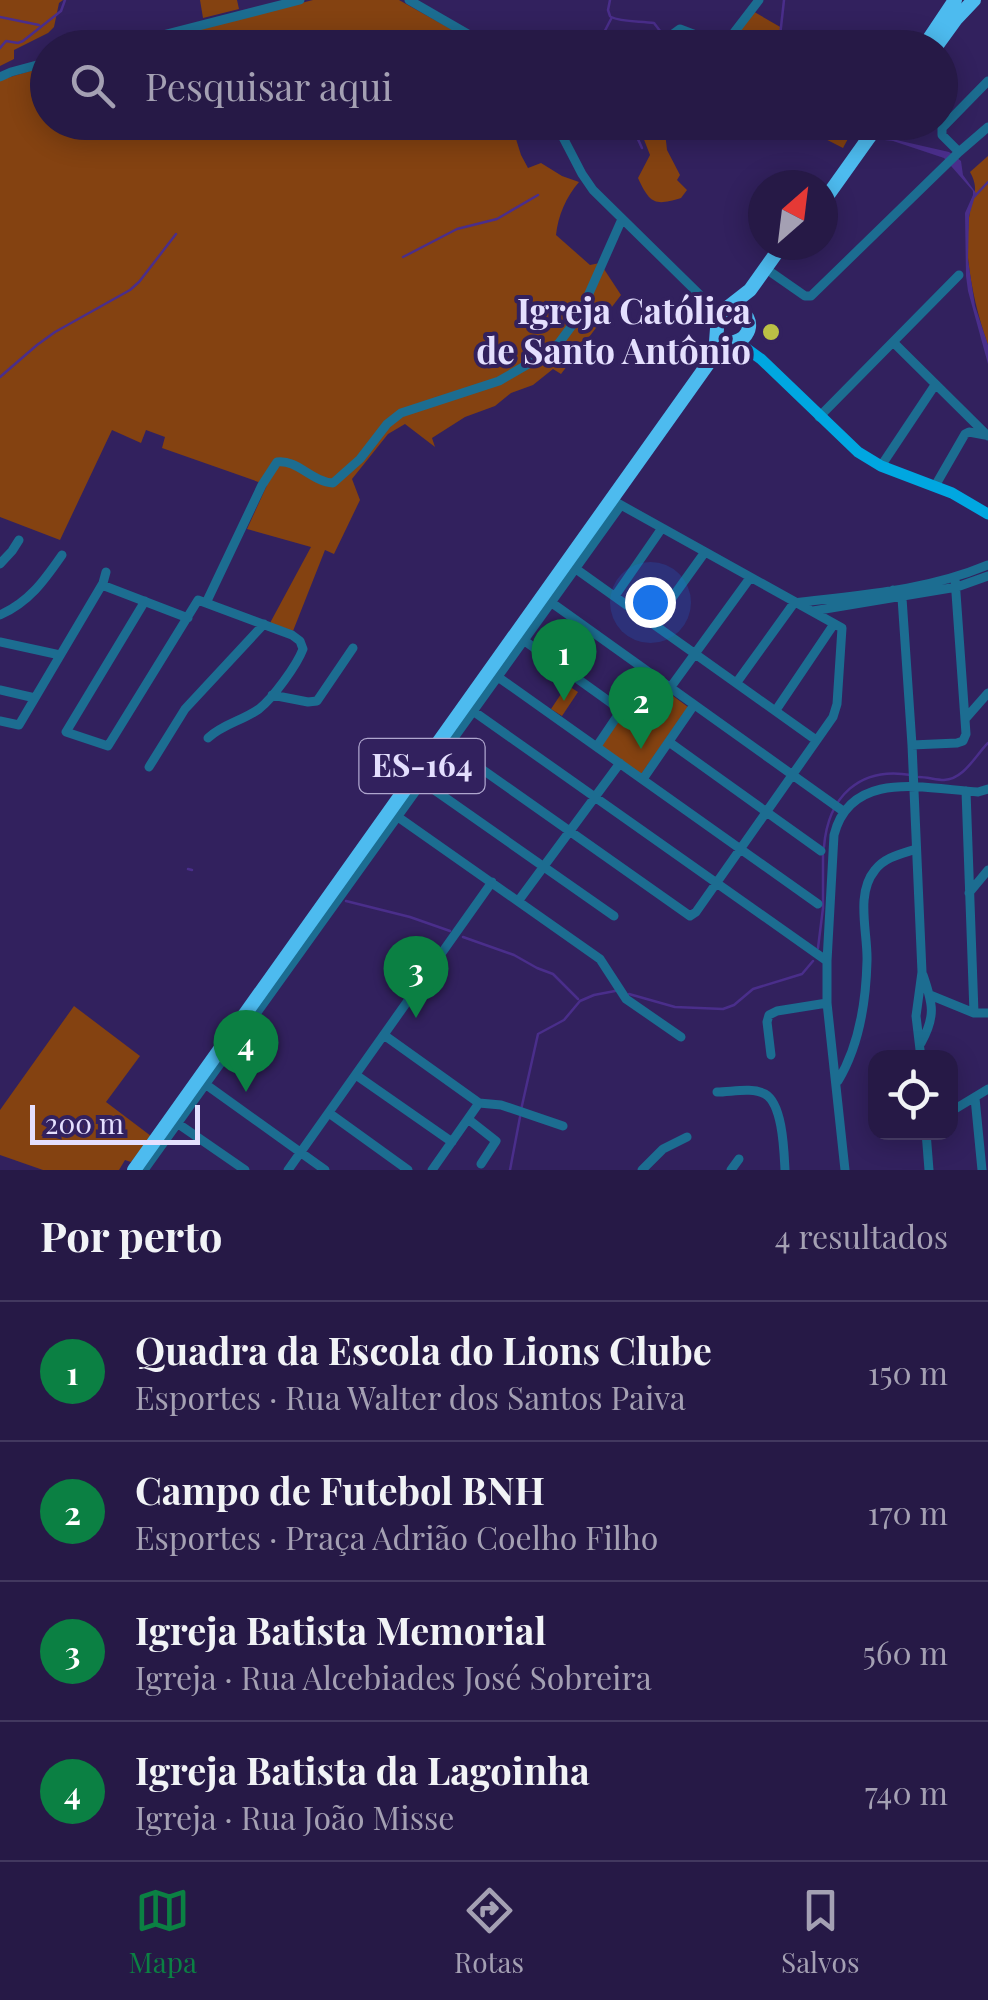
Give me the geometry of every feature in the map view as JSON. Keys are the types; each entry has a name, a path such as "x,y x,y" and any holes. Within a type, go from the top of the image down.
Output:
{"highway":[{"path":"935,30 955,0"},
{"path":"948,30 974,0"},
{"path":"838,170 861,142"},
{"path":"838,178 861,142"},
{"path":"710,361 718,315 750,290 771,260"},
{"path":"710,361 746,335 748,322 781,260"},
{"path":"729,306 739,308 748,322"},
{"path":"716,327 720,336 734,342"},
{"name":"ES-164","path":"142,1165 617,502 710,361"}],"main road":[{"path":"748,322 750,341 761,358 858,452 881,466 966,500 988,514"},
{"path":"734,342 761,358"}],"street":[{"path":"182,30 300,0"},
{"path":"409,0 461,30"},
{"path":"735,30 759,0"},
{"path":"0,77 30,67"},
{"path":"958,113 987,86"},
{"path":"772,273 804,296 811,296 988,127"},
{"path":"567,140 586,180 704,299 716,327"},
{"path":"946,140 957,154"},
{"path":"206,603 277,462 288,462 320,481 334,483 401,413 499,381 542,356 559,343 579,316 622,219"},
{"path":"819,417 959,276"},
{"path":"704,299 729,306"},
{"path":"893,342 988,436"},
{"path":"881,466 936,385"},
{"path":"936,486 966,434 988,436"},
{"path":"375,840 398,817 449,746 498,677 519,639 552,603 617,502 838,626"},
{"path":"614,596 662,528"},
{"path":"0,564 19,540"},
{"path":"654,624 705,552"},
{"path":"0,615 22,604 62,555"},
{"path":"956,583 988,564"},
{"path":"576,569 816,740"},
{"path":"0,721 19,725 106,572"},
{"path":"736,682 794,603 870,598 987,577"},
{"path":"670,688 750,578"},
{"path":"912,746 957,743 966,734 956,583"},
{"path":"102,585 188,618"},
{"path":"898,594 912,746 922,972 917,1024 921,1050"},
{"path":"810,611 870,598"},
{"path":"145,601 66,732 108,746 198,600 296,637 303,649 259,709 208,738"},
{"path":"552,603 839,807"},
{"path":"776,710 850,605"},
{"path":"149,767 186,709 264,624"},
{"path":"449,746 690,916 836,709 838,626"},
{"path":"519,639 621,710"},
{"path":"0,642 60,655"},
{"path":"272,695 317,701 353,648"},
{"path":"597,746 647,672"},
{"path":"498,677 818,904"},
{"path":"0,690 35,698"},
{"path":"966,718 988,694"},
{"path":"643,779 694,705"},
{"path":"473,711 826,961"},
{"path":"669,742 821,851"},
{"path":"519,900 620,763"},
{"path":"839,807 875,790 913,780 966,791 988,789"},
{"path":"423,782 614,916"},
{"path":"966,791 974,1013"},
{"path":"839,807 826,961 845,1170"},
{"path":"398,817 600,959 626,999 681,1037"},
{"path":"836,1084 852,1052 863,1008 867,957 864,907 869,879 884,861 916,849"},
{"path":"969,892 988,870"},
{"path":"288,1170 492,882"},
{"path":"920,1043 932,1017 922,972"},
{"path":"930,995 974,1013 988,1013"},
{"path":"918,1006 930,995"},
{"path":"917,1024 924,1028 945,1002"},
{"path":"771,1055 769,1015 827,1003"},
{"path":"918,1006 932,1017"},
{"path":"384,1035 479,1103 563,1126"},
{"path":"356,1075 452,1142"},
{"path":"159,1170 142,1165 177,1123 202,1082 325,1170"},
{"path":"958,1108 988,1089"},
{"path":"717,1092 757,1092 772,1100 780,1126 785,1170"},
{"path":"975,1098 985,1155 982,1170"},
{"path":"432,1170 479,1103"},
{"path":"329,1113 408,1170"},
{"path":"468,1119 495,1139 481,1164"},
{"path":"177,1123 245,1170"},
{"path":"642,1170 663,1149 686,1137"},
{"path":"927,1140 929,1170"},
{"path":"731,1170 739,1159"}],"shaded area":[{"path":"0,0 63,0 54,27 30,30 30,42 14,50 14,59 0,66"},
{"path":"200,0 237,0 239,9 203,18"},
{"path":"313,0 399,0 453,30 194,30"},
{"path":"751,10 782,28 781,30 737,30"},
{"path":"30,71 30,140 516,140 528,168 541,163 579,182 563,207 556,235 590,265 600,263 621,295 561,374 553,369 495,406 465,417 432,438 435,447 405,424 388,434 352,479 360,500 334,554 325,550 293,631 270,623 311,547 247,529 267,485 162,448 165,437 146,430 141,443 112,430 60,540 0,517 0,80"},
{"path":"644,140 666,140 680,175 677,180 687,190 681,198 659,202 646,193 638,178 650,155"},
{"path":"827,140 847,140 843,148"},
{"path":"884,140 896,140 949,152 961,161 963,175 976,193 969,216 968,260 975,306 988,345 988,364 966,276 965,213 973,191 944,158"},
{"path":"988,156 988,345 973,291 968,248 975,190 970,172"},
{"path":"650,679 688,707 638,774 601,746"},
{"path":"567,685 578,692 562,716 551,709"},
{"path":"74,1006 140,1056 106,1102 151,1136 131,1162 125,1160 119,1170 43,1170 0,1155 0,1110"}],"waterway":[{"path":"37,30 61,11 65,0"},
{"path":"610,0 610,16"},
{"path":"781,30 784,0"},
{"path":"0,17 39,25"},
{"path":"611,17 654,23 659,30"},
{"path":"605,30 611,19"},
{"path":"0,48 6,41 18,43 30,35"},
{"path":"638,140 642,148"},
{"path":"974,197 988,182"},
{"path":"403,257 457,229 497,219 538,195"},
{"path":"0,377 55,332 130,290 176,234"},
{"path":"919,777 951,779 969,766 988,743"},
{"path":"824,847 832,813 850,789 876,775 911,775"},
{"path":"818,948 823,855"},
{"path":"188,869 192,870"},
{"path":"346,901 450,931"},
{"path":"463,937 553,974 578,999"},
{"path":"629,994 675,1007 723,1009 753,989 802,974 813,961"},
{"path":"521,1110 538,1034 564,1020 580,1001 615,991"},
{"path":"510,1170 520,1117"}],"place":[{"name":"Igreja Católica de Santo Antônio","path":"771,332"},
{"name":"Quadra da Escola do Lions Clube","path":"564,701"},
{"name":"Campo de Futebol BNH","path":"641,749"},
{"name":"Igreja Batista Memorial","path":"416,1018"},
{"name":"Igreja Batista da Lagoinha","path":"246,1092"}]}
